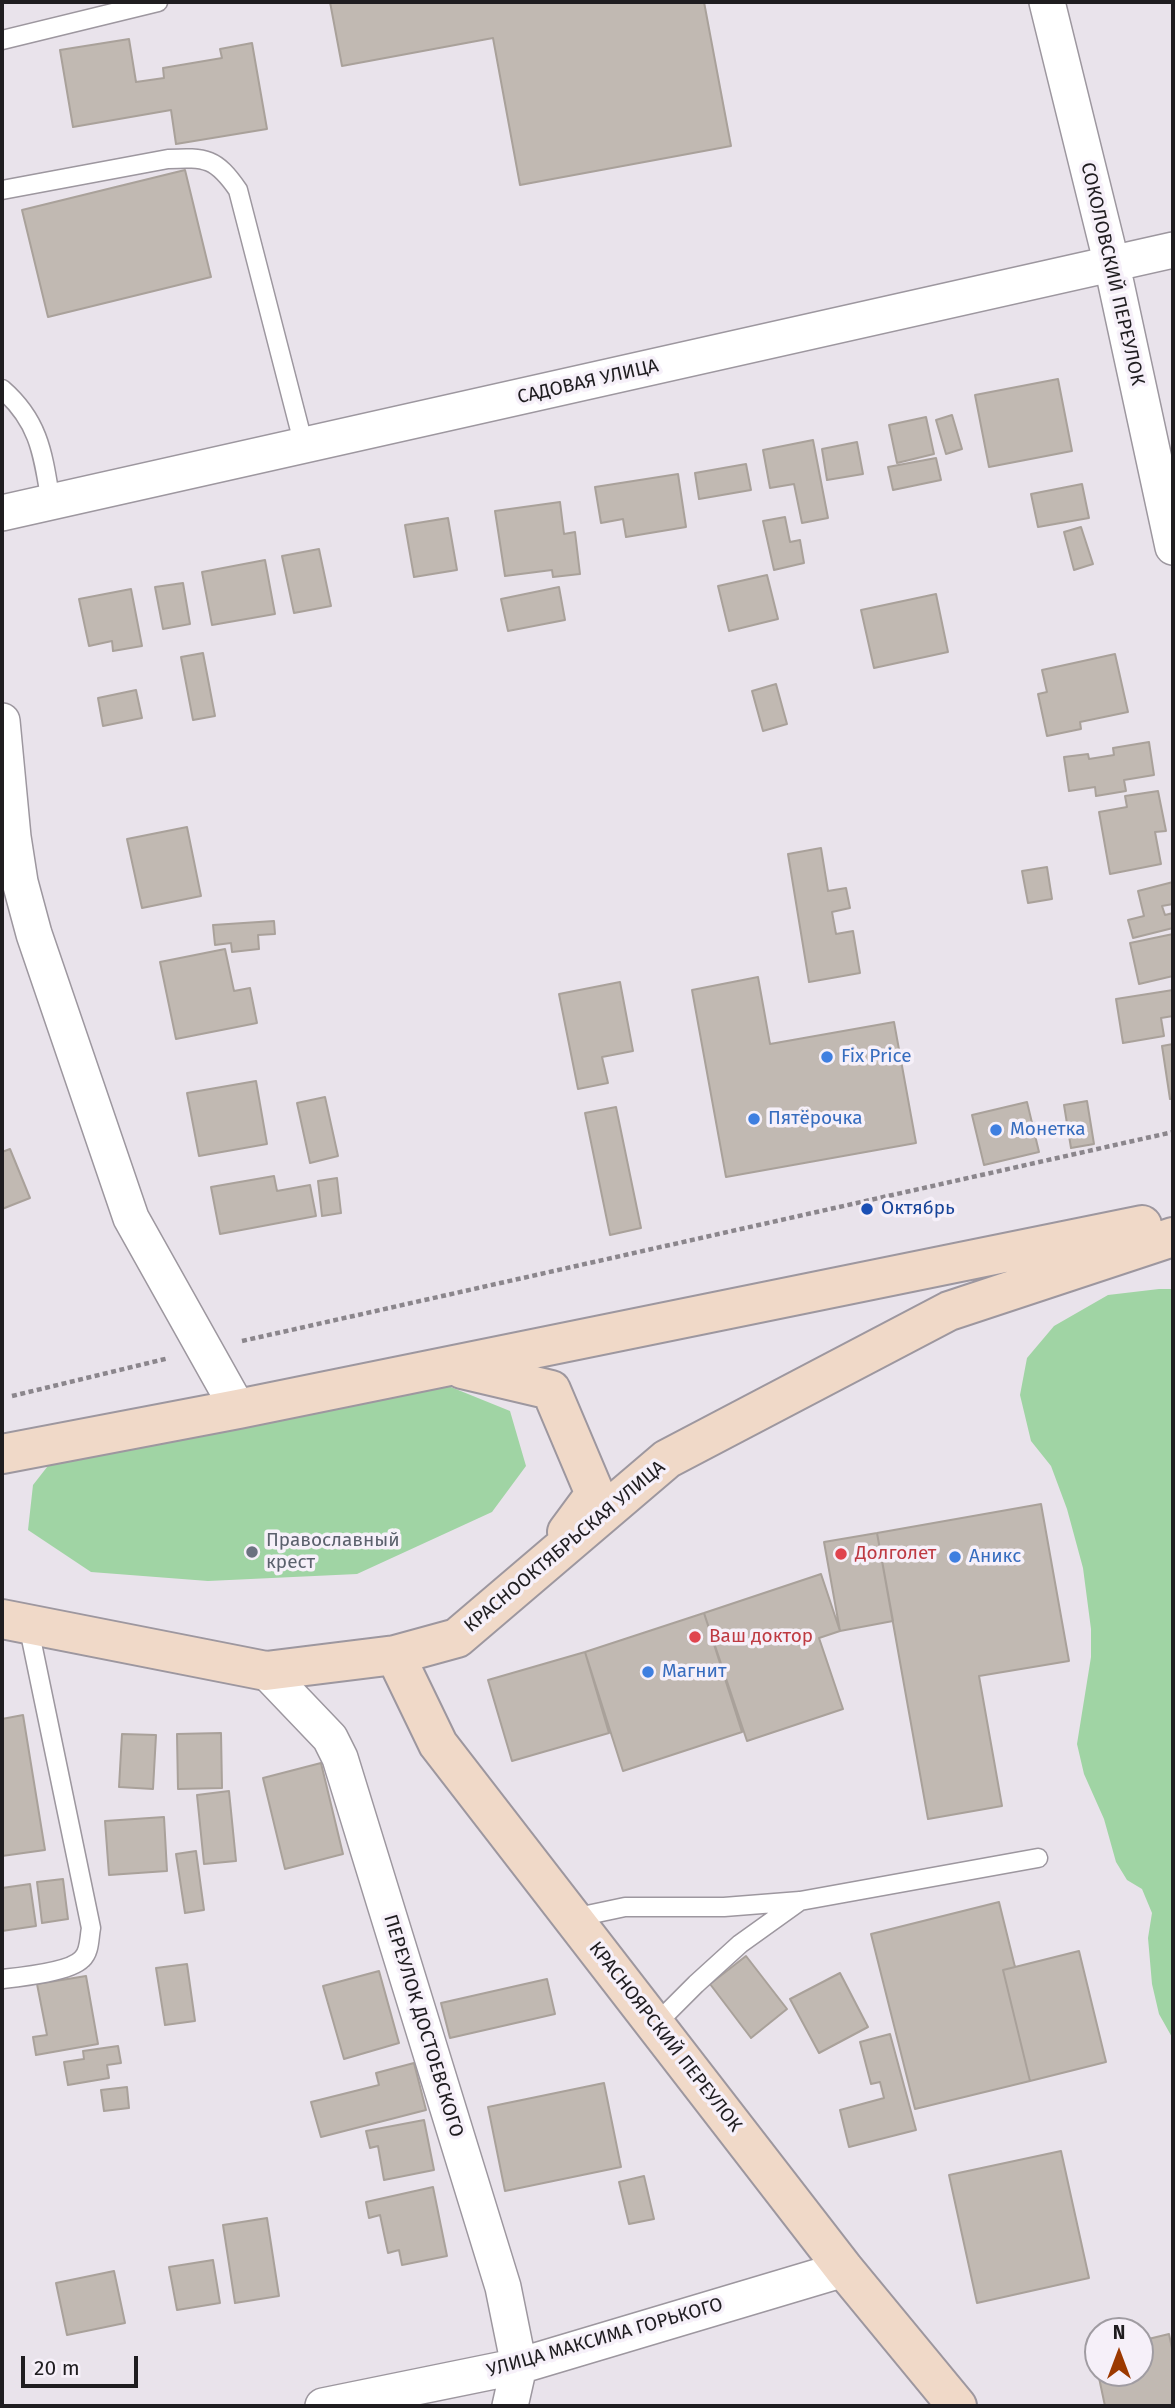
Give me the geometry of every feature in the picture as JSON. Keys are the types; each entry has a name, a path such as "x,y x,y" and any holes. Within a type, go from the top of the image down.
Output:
{"main road":[{"path":"2,1454 238,1409 1173,1219"},
{"name":"КРАСНООКТЯБРЬСКАЯ УЛИЦА","path":"11,1614 266,1671 395,1655 457,1638 667,1459 949,1311 1173,1237"},
{"path":"449,1366 551,1390 594,1494 543,1565"},
{"path":"2,1475 45,1446"},
{"name":"КРАСНОЯРСКИЙ ПЕРЕУЛОК","path":"395,1655 438,1744 844,2269 957,2406"}],"street":[{"name":"СОКОЛОВСКИЙ ПЕРЕУЛОК","path":"1047,2 1112,265 1173,547"},
{"name":"САДОВАЯ УЛИЦА","path":"2,513 1173,250"},
{"path":"2,721 20,882 34,934 131,1219 238,1409"},
{"name":"ПЕРЕУЛОК ДОСТОЕВСКОГО","path":"266,1671 330,1738 340,1758 503,2287 519,2366 510,2406"},
{"name":"УЛИЦА МАКСИМА ГОРЬКОГО","path":"323,2406 519,2366 844,2269"}],"lane":[{"path":"2,40 158,2"},
{"path":"2,190 168,159 196,157 218,165 239,190 304,446"},
{"path":"2,389 20,405 37,439 45,465 51,503"},
{"path":"2,1979 69,1967 83,1959 89,1946 90,1928 11,1614"},
{"path":"573,1918 625,1907 724,1907 800,1901 1038,1858"},
{"path":"655,2025 740,1944 800,1901"}],"path":[{"path":"12,1396 204,1350 1173,1132"}],"green space":[{"path":"1173,1289 1173,2039 1159,2014 1152,1984 1148,1938 1152,1913 1142,1889 1127,1880 1116,1862 1104,1819 1084,1774 1077,1744 1091,1657 1091,1629 1083,1568 1067,1509 1051,1466 1031,1441 1020,1395 1027,1358 1054,1326 1108,1295"},
{"path":"431,1379 510,1411 526,1466 492,1512 357,1574 208,1581 91,1572 28,1530 33,1485 58,1453"}],"building":[{"path":"330,2 704,2 731,146 520,185 493,38 342,66"},
{"path":"129,39 136,82 164,78 163,68 222,58 220,49 252,43 267,129 176,144 171,110 73,127 60,50"},
{"path":"185,170 211,277 48,317 22,210"},
{"path":"1058,379 1072,451 989,467 975,395"},
{"path":"952,415 962,449 946,454 936,420"},
{"path":"926,417 934,454 897,463 889,425"},
{"path":"813,440 828,518 802,523 794,484 770,488 763,450"},
{"path":"857,442 863,474 827,480 822,449"},
{"path":"936,458 941,480 893,490 888,467"},
{"path":"746,464 751,490 699,499 695,473"},
{"path":"678,474 686,527 626,537 623,519 601,523 595,487"},
{"path":"1082,484 1089,518 1038,527 1031,494"},
{"path":"560,502 564,534 575,532 580,574 553,577 552,570 505,576 495,511"},
{"path":"785,517 790,542 800,540 804,563 774,570 763,521"},
{"path":"448,518 457,570 414,577 405,525"},
{"path":"1081,527 1093,564 1074,570 1064,532"},
{"path":"319,549 331,606 294,613 282,556"},
{"path":"265,560 275,614 212,625 202,572"},
{"path":"767,575 778,619 729,631 718,586"},
{"path":"183,583 190,624 163,629 155,587"},
{"path":"559,587 565,620 508,631 501,599"},
{"path":"131,589 142,646 113,651 112,641 89,646 79,599"},
{"path":"936,594 948,652 874,668 861,610"},
{"path":"203,653 215,716 193,720 181,657"},
{"path":"1115,654 1128,712 1080,722 1081,729 1047,736 1038,694 1047,692 1042,670"},
{"path":"776,684 787,724 763,731 752,691"},
{"path":"136,690 142,718 103,726 98,698"},
{"path":"1149,742 1154,775 1124,780 1126,791 1096,796 1095,787 1069,791 1064,757 1088,754 1089,759 1114,755 1113,748"},
{"path":"1158,791 1166,831 1155,832 1161,864 1110,874 1099,812 1127,807 1125,796"},
{"path":"187,827 201,896 142,908 127,839"},
{"path":"821,848 828,891 846,888 850,908 832,912 836,934 853,931 860,973 809,982 788,854"},
{"path":"1047,867 1052,899 1028,903 1022,871"},
{"path":"1173,882 1173,904 1162,906 1165,915 1173,913 1173,928 1133,938 1128,920 1144,916 1138,891"},
{"path":"274,921 275,934 258,935 259,949 232,952 231,943 215,945 213,925"},
{"path":"1173,934 1173,976 1139,984 1130,943"},
{"path":"225,949 234,991 250,988 257,1023 176,1039 160,962"},
{"path":"758,977 770,1044 894,1022 916,1143 726,1177 692,990"},
{"path":"620,982 633,1051 602,1057 608,1083 578,1089 559,994"},
{"path":"1173,990 1173,1016 1161,1018 1164,1036 1123,1043 1116,999"},
{"path":"1173,1044 1173,1099 1170,1099 1162,1046"},
{"path":"256,1081 267,1144 199,1156 187,1093"},
{"path":"325,1097 338,1156 310,1163 297,1103"},
{"path":"1087,1101 1094,1144 1071,1148 1064,1105"},
{"path":"1027,1102 1039,1152 984,1165 972,1115"},
{"path":"616,1107 641,1228 610,1235 585,1113"},
{"path":"10,1149 30,1198 2,1209 2,1152"},
{"path":"274,1176 277,1191 310,1185 316,1216 220,1234 211,1187"},
{"path":"337,1178 341,1213 322,1216 318,1181"},
{"path":"1041,1504 1069,1661 979,1676 1002,1806 928,1819 877,1533"},
{"path":"877,1533 893,1621 840,1631 824,1542"},
{"path":"821,1574 840,1631 819,1638 843,1709 747,1741 704,1613"},
{"path":"704,1613 742,1732 623,1771 585,1652"},
{"path":"585,1652 609,1733 512,1761 488,1680"},
{"path":"23,1715 45,1850 2,1856 2,1719"},
{"path":"221,1733 222,1788 178,1789 177,1734"},
{"path":"122,1734 156,1735 153,1789 119,1787"},
{"path":"321,1763 343,1854 285,1869 263,1778"},
{"path":"229,1791 236,1861 204,1864 197,1795"},
{"path":"164,1817 167,1871 109,1875 105,1821"},
{"path":"196,1851 204,1910 185,1913 176,1854"},
{"path":"63,1879 68,1919 42,1923 37,1882"},
{"path":"30,1884 36,1926 2,1931 2,1888"},
{"path":"999,1902 1015,1967 1003,1970 1030,2081 915,2109 871,1934"},
{"path":"1079,1951 1106,2062 1030,2081 1003,1970"},
{"path":"746,1956 787,2009 751,2038 710,1984"},
{"path":"187,1964 195,2021 165,2025 156,1968"},
{"path":"379,1971 399,2043 344,2059 323,1986"},
{"path":"840,1973 868,2027 819,2053 790,1999"},
{"path":"86,1976 98,2044 36,2055 33,2037 47,2035 37,1984"},
{"path":"547,1979 555,2014 450,2038 441,2003"},
{"path":"890,2034 916,2130 849,2147 840,2110 884,2098 880,2082 871,2084 860,2042"},
{"path":"118,2046 121,2063 107,2065 109,2078 68,2085 64,2062 84,2059 83,2051"},
{"path":"414,2063 426,2110 321,2137 311,2102 379,2085 376,2073"},
{"path":"604,2083 621,2167 505,2191 488,2107"},
{"path":"127,2087 129,2108 104,2111 101,2090"},
{"path":"424,2120 434,2170 384,2180 378,2146 370,2148 366,2131"},
{"path":"1061,2151 1089,2278 977,2303 949,2175"},
{"path":"644,2176 654,2219 629,2224 619,2182"},
{"path":"433,2187 447,2256 402,2265 399,2250 388,2253 380,2215 369,2218 366,2202"},
{"path":"267,2218 279,2296 235,2303 223,2225"},
{"path":"213,2260 220,2303 177,2310 169,2267"},
{"path":"114,2271 125,2323 67,2335 56,2283"},
{"path":"1169,2334 1173,2353 1173,2406 1105,2406 1101,2387 1154,2387 1154,2338"}],"place":[{"name":"Fix Price","path":"827,1057"},
{"name":"Пятёрочка","path":"754,1119"},
{"name":"Монетка","path":"996,1130"},
{"name":"Октябрь","path":"867,1209"},
{"name":"Православный крест","path":"252,1552"},
{"name":"Долголет","path":"841,1554"},
{"name":"Аникс","path":"955,1557"},
{"name":"Ваш доктор","path":"695,1637"},
{"name":"Магнит","path":"648,1672"}]}
